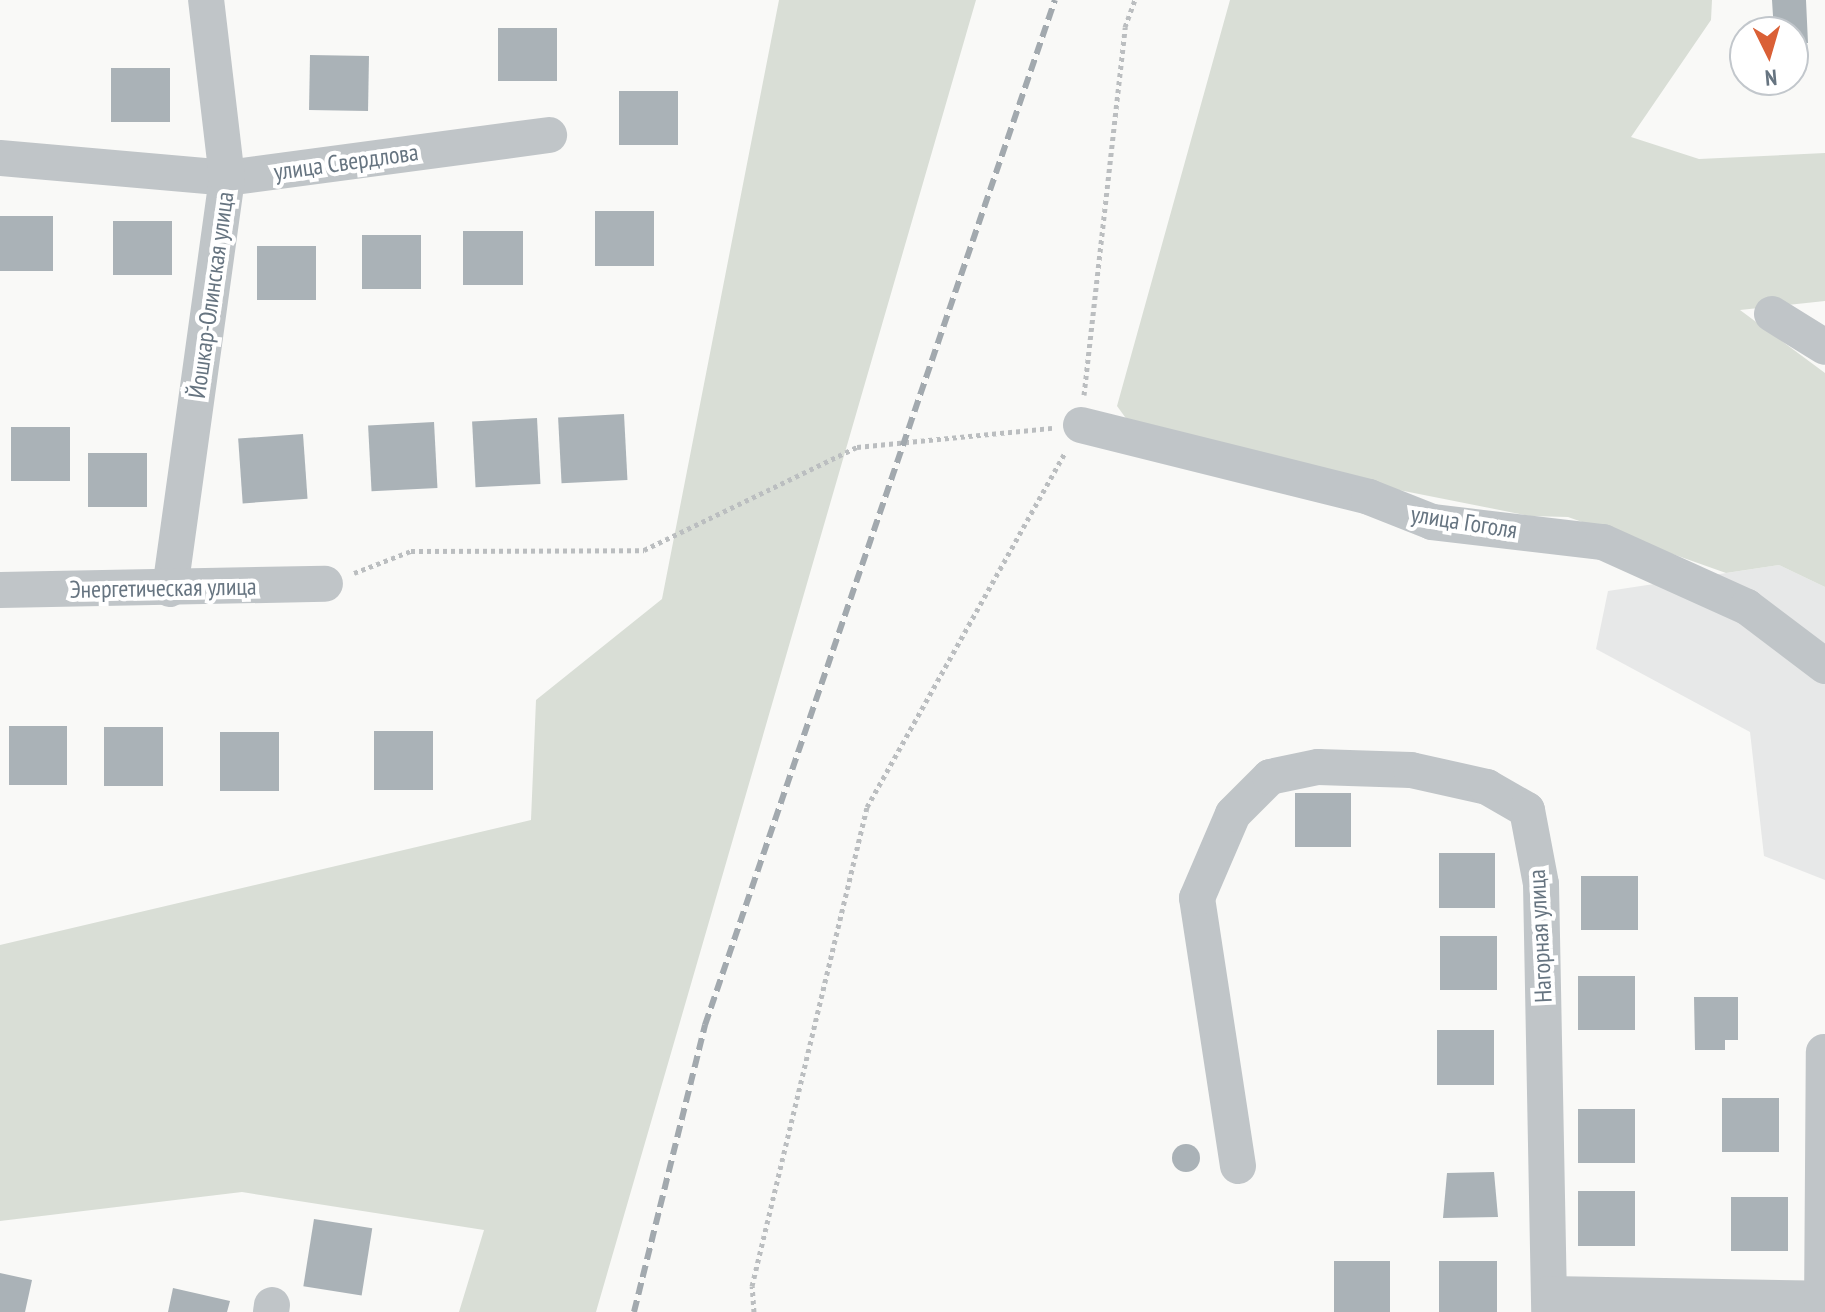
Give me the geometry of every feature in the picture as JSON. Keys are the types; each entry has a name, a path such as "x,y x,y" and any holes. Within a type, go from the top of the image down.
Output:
{"street":[{"name":"Йошкар-Олинская улица","path":"170,589 227,178 206,0"},
{"name":"улица Свердлова","path":"0,158 227,178 549,135"},
{"path":"1772,314 1825,347"},
{"name":"улица Гоголя","path":"1081,425 1369,497 1432,522 1603,542 1747,607 1825,666"},
{"name":"Энергетическая улица","path":"0,590 325,584"},
{"name":"Нагорная улица","path":"1238,1166 1197,898 1233,814 1270,777 1318,767 1411,770 1487,787 1527,810 1541,884 1549,1303"},
{"path":"1549,1303 1823,1303 1824,1052"}],"path":[{"path":"754,1312 752,1286 867,807 1081,425 1125,27 1135,0"},
{"path":"325,584 411,551 644,550 857,447 1081,425"}],"shaded area":[{"path":"779,0 976,0 596,1312 459,1312 484,1230 242,1192 0,1221 0,945 531,820 536,700 662,599"},
{"path":"1230,0 1712,0 1711,20 1631,137 1699,159 1825,153 1825,301 1740,310 1825,373 1825,587 1779,565 1726,573 1568,517 1530,516 1141,439 1117,406"},
{"path":"1779,565 1825,587 1825,880 1764,856 1750,732 1596,649 1608,591"}],"building":[{"path":"1772,0 1806,0 1807,16 1773,16"},
{"path":"498,28 557,28 557,81 498,81"},
{"path":"310,55 369,56 368,111 309,110"},
{"path":"111,68 170,68 170,122 111,122"},
{"path":"619,91 678,91 678,145 619,145"},
{"path":"595,211 654,211 654,266 595,266"},
{"path":"0,216 53,216 53,271 0,271"},
{"path":"113,221 172,221 172,275 113,275"},
{"path":"463,231 523,231 523,285 463,285"},
{"path":"362,235 421,235 421,289 362,289"},
{"path":"257,246 316,246 316,300 257,300"},
{"path":"624,414 627,480 562,483 558,417"},
{"path":"537,418 540,484 476,487 472,421"},
{"path":"434,422 437,488 372,491 368,425"},
{"path":"11,427 70,427 70,481 11,481"},
{"path":"303,434 308,499 243,503 238,439"},
{"path":"88,453 147,453 147,507 88,507"},
{"path":"9,726 67,726 67,785 9,785"},
{"path":"104,727 163,727 163,786 104,786"},
{"path":"374,731 433,731 433,790 374,790"},
{"path":"220,732 279,732 279,791 220,791"},
{"path":"1295,793 1351,793 1351,847 1295,847"},
{"path":"1439,853 1495,853 1495,908 1439,908"},
{"path":"1581,876 1638,876 1638,930 1581,930"},
{"path":"1440,936 1497,936 1497,990 1440,990"},
{"path":"1578,976 1635,976 1635,1030 1578,1030"},
{"path":"1694,997 1738,997 1738,1040 1725,1040 1725,1050 1695,1050"},
{"path":"1437,1030 1494,1030 1494,1085 1437,1085"},
{"path":"1722,1098 1779,1098 1779,1152 1722,1152"},
{"path":"1578,1109 1635,1109 1635,1163 1578,1163"},
{"path":"1186,1144 1196,1148 1200,1158 1196,1168 1186,1172 1176,1168 1172,1158 1176,1148"},
{"path":"1494,1172 1498,1217 1443,1218 1447,1173"},
{"path":"1578,1191 1635,1191 1635,1246 1578,1246"},
{"path":"1731,1197 1788,1197 1788,1251 1731,1251"},
{"path":"314,1219 372,1228 362,1295 303,1286"},
{"path":"1334,1261 1390,1261 1390,1312 1334,1312"},
{"path":"1439,1261 1497,1261 1497,1312 1439,1312"},
{"path":"0,1273 32,1280 25,1312 0,1312"},
{"path":"173,1288 230,1301 227,1312 168,1312"}],"railway":[{"path":"634,1312 705,1025 1055,0"}]}
